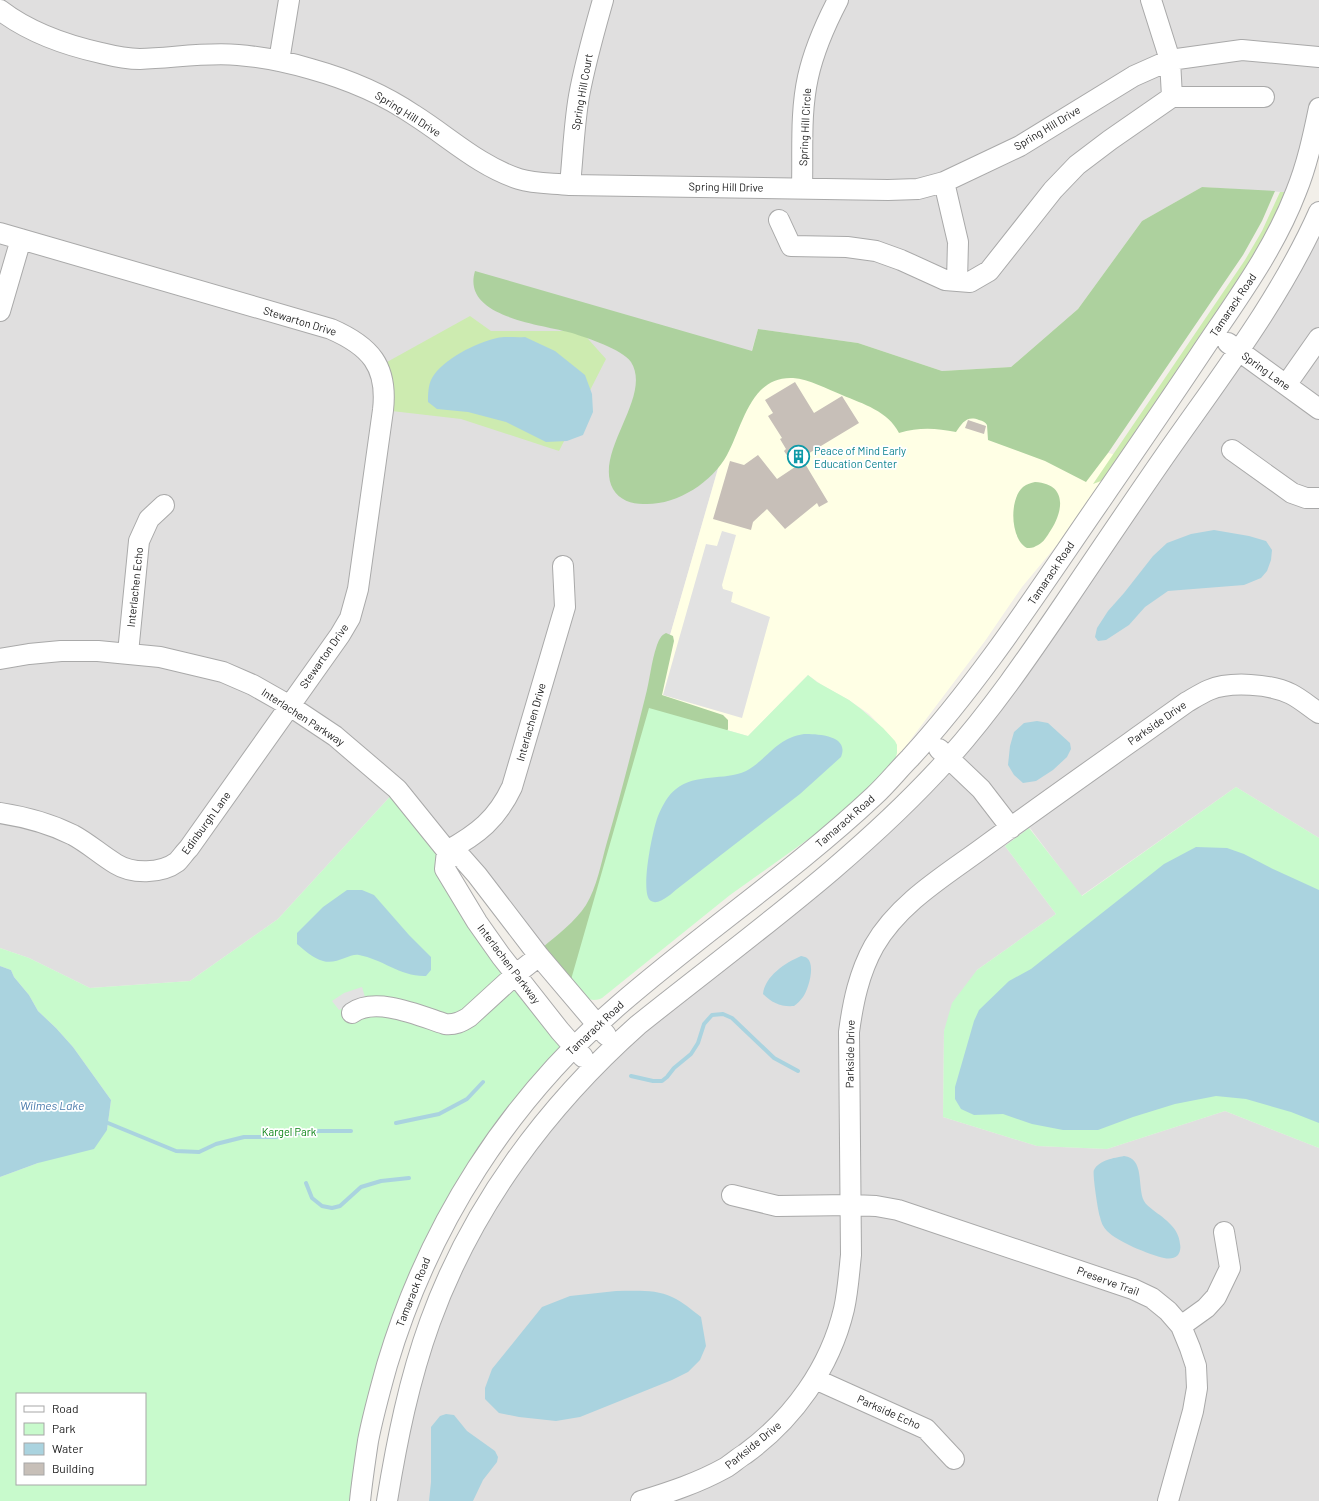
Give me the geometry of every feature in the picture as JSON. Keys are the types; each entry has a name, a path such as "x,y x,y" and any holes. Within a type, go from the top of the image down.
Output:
{"street":[{"path":"279,61 289,0"},
{"name":"Spring Hill Court","path":"570,185 579,97 586,62 603,0"},
{"name":"Spring Hill Circle","path":"802,188 804,110 808,78 823,30 838,0"},
{"path":"1151,0 1170,60 1172,97"},
{"name":"Spring Hill Drive","path":"0,10 37,33 72,47 110,56 138,59 204,54 238,55 279,61 312,69 345,80 379,94 414,115 477,160 498,171 520,179 570,185 888,190 918,189 944,182 1020,146 1134,76 1170,60 1242,50 1319,57"},
{"path":"779,220 790,246 846,247 876,251 901,260 945,280 970,282 989,271 1053,190 1077,165 1172,97 1264,97"},
{"name":"Tamarack Road","path":"360,1501 369,1438 384,1375 404,1313 430,1250 462,1192 496,1138 532,1092 574,1046 638,989 838,829 880,790 959,702 995,654 1129,460 1269,250 1296,193 1306,164 1319,108"},
{"path":"944,182 958,242 957,281"},
{"path":"387,1501 397,1442 412,1380 430,1322 454,1264 484,1209 518,1156 553,1111 615,1046 638,1025 856,850 900,809 949,758 1000,695 1040,639 1238,351 1297,258 1319,212"},
{"name":"Stewarton Drive","path":"0,233 331,329 347,336 361,345 374,359 380,371 384,387 384,403 355,603 350,618 340,635 290,706"},
{"path":"0,311 21,239"},
{"name":"Spring Lane","path":"1215,332 1238,351 1319,409"},
{"path":"1286,385 1319,338"},
{"path":"1232,450 1292,493 1306,498 1319,498"},
{"name":"Interlachen Echo","path":"128,653 139,541 149,519 164,505"},
{"name":"Interlachen Drive","path":"447,851 471,837 492,819 505,802 512,787 565,607 563,566"},
{"name":"Interlachen Parkway","path":"0,660 29,654 61,651 98,651 160,657 222,672 253,685 290,706 335,736 397,789 447,851 462,858 539,956 615,1046"},
{"name":"Parkside Drive","path":"640,1501 696,1482 726,1467 772,1432 794,1409 815,1379 835,1338 844,1310 849,1283 851,1255 849,1032 854,998 865,966 875,945 905,906 1187,702 1210,689 1252,685 1269,687 1290,693 1319,713"},
{"name":"Edinburgh Lane","path":"0,813 23,816 56,827 80,839 117,865 132,870 161,870 176,862 189,848 290,706"},
{"path":"928,738 981,789 1011,828"},
{"name":"Interlachen Parkway","path":"447,851 446,869 476,922 560,1031 593,1068"},
{"path":"352,1013 363,1008 384,1006 445,1024 460,1022 469,1017 515,974 539,956"},
{"path":"732,1195 777,1206 850,1206"},
{"name":"Preserve Trail","path":"850,1206 876,1206 898,1210 1134,1289 1152,1298 1168,1311 1181,1326 1196,1366 1196,1388 1193,1411 1168,1501"},
{"path":"1181,1326 1206,1308 1216,1297 1230,1268 1224,1232"},
{"name":"Parkside Echo","path":"815,1379 926,1429 954,1459"}],"shaded area":[{"path":"0,0 1319,0 1319,108 1296,193 1202,187 1142,221 1078,309 1011,367 942,371 858,343 758,329 568,990 397,789 278,919 190,981 90,988 29,958 0,948"},
{"path":"1319,212 1319,838 1236,787 1081,896 1030,828 1005,846 1056,914 977,970 944,1031 943,1117 1037,1146 1107,1149 1225,1111 1319,1148 1319,1501 389,1501 441,1294 553,1111 808,889 1000,695"},
{"path":"752,351 1119,456 1066,534 1022,587 985,641 896,759 897,745 869,714 808,675 748,736 649,708"},
{"path":"722,531 736,535 722,585 723,589 733,592 731,602 770,617 742,718 663,695 706,544 717,546"},
{"path":"362,987 365,997 339,1010 332,1001 344,993"}],"green space":[{"path":"1202,187 1275,191 1262,221 1243,255 1108,453 1086,482 1045,461 988,440 987,425 985,422 971,418 968,419 956,432 928,429 899,433 888,419 874,409 805,380 793,378 778,380 767,385 757,394 744,417 727,455 712,475 702,483 680,497 668,501 655,504 630,502 622,499 613,489 609,474 610,458 630,408 635,391 636,376 631,362 612,348 595,341 572,333 524,322 492,309 480,299 474,287 475,271 752,351 758,329 858,343 942,371 1011,367 1078,309 1142,221"},
{"path":"1280,192 1285,192 1267,233 1249,264 1107,475 1101,481 1093,484 1245,260 1262,231"},
{"path":"470,316 491,331 581,331 606,359 559,451 461,419 383,410 378,367"},
{"path":"1035,482 1046,484 1054,488 1060,501 1060,509 1054,525 1044,541 1035,547 1027,548 1021,543 1015,528 1013,519 1015,500 1018,493 1024,486"},
{"path":"666,633 673,636 674,641 662,695 723,715 728,720 728,729 571,985 542,948 577,917 586,905 593,891 627,770 647,691 655,651 660,638"},
{"path":"808,675 817,682 849,700 883,728 897,745 897,753 894,762 864,793 821,830 730,895 602,998 592,1000 580,994 570,983 649,708 748,736"},
{"path":"1236,787 1319,838 1319,1148 1225,1111 1107,1149 1037,1146 943,1117 944,1031 952,1003 977,970 1056,914 1005,846 1029,828 1082,896"},
{"name":"Kargel Park","path":"397,789 447,851 445,869 574,1046 430,1250 355,1501 0,1501 0,1177 38,1163 107,1130 111,1100 73,1047 38,1011 29,995 14,977 11,970 0,966 0,948 29,958 90,988 190,981 278,919"}],"water":[{"path":"500,337 525,337 555,351 585,375 592,394 593,412 583,435 567,441 546,442 506,422 468,412 437,409 428,402 429,387 432,378 437,371 452,358 480,343 489,340"},
{"path":"1214,530 1249,536 1266,541 1272,550 1271,560 1267,571 1261,578 1244,585 1168,591 1145,607 1129,625 1106,640 1098,641 1095,637 1097,628 1108,611 1153,556 1167,543 1191,534"},
{"path":"1037,721 1048,723 1070,743 1071,749 1067,757 1053,770 1036,781 1023,783 1014,775 1008,765 1010,746 1014,732 1024,723"},
{"path":"804,734 824,735 837,740 841,744 843,750 841,757 800,794 669,896 658,902 651,901 646,887 650,847 658,816 670,794 684,784 692,781 729,776 746,771 779,744 794,736"},
{"path":"1196,847 1227,848 1244,854 1319,890 1319,1123 1291,1112 1246,1099 1216,1096 1175,1104 1098,1130 1063,1130 1032,1124 1003,1114 974,1115 961,1109 955,1099 955,1087 974,1021 979,1010 1009,981 1031,969 1164,864"},
{"path":"347,890 362,890 374,895 409,935 431,957 431,970 426,976 408,974 376,960 359,955 328,962 323,961 312,956 297,944 297,933 323,907"},
{"path":"801,956 810,961 811,966 809,983 803,997 794,1006 777,1004 770,1000 763,994 768,981 782,966"},
{"name":"Wilmes Lake","path":"0,966 11,970 14,977 29,995 38,1011 73,1047 111,1100 107,1130 94,1149 38,1163 0,1177"},
{"path":"1124,1156 1131,1158 1138,1167 1142,1195 1145,1202 1171,1224 1177,1233 1180,1251 1175,1257 1170,1259 1164,1258 1134,1247 1112,1235 1102,1224 1099,1214 1094,1170 1103,1162"},
{"path":"616,1291 645,1291 666,1294 680,1301 701,1317 706,1346 700,1360 688,1372 672,1380 580,1417 556,1421 519,1417 499,1413 485,1399 485,1388 492,1369 542,1307 570,1296"},
{"path":"446,1414 454,1415 467,1431 495,1451 498,1457 497,1462 483,1480 473,1501 429,1501 431,1482 431,1427 440,1416"}],"building":[{"name":"Peace of Mind Early Education Center","path":"795,382 814,413 842,396 859,423 806,455 808,460 804,462 828,502 819,507 817,503 785,529 767,509 753,522 751,530 713,519 730,461 744,465 758,455 777,479 795,467 784,451 786,449 780,439 782,438 768,416 773,413 765,400"},
{"path":"968,420 986,426 984,434 965,428"}],"waterway":[{"path":"631,1076 653,1081 662,1081 674,1068 691,1054 698,1043 704,1024 712,1015 723,1014 732,1018 774,1058 798,1071"},
{"path":"396,1123 439,1114 467,1099 483,1082"},
{"path":"108,1123 176,1151 199,1152 216,1144 244,1137 275,1137 312,1131 351,1131"},
{"path":"306,1183 312,1198 322,1206 332,1208 340,1206 361,1187 381,1181 409,1178"}],"place":[{"name":"Peace of Mind Early Education Center","path":"798,457"}]}
